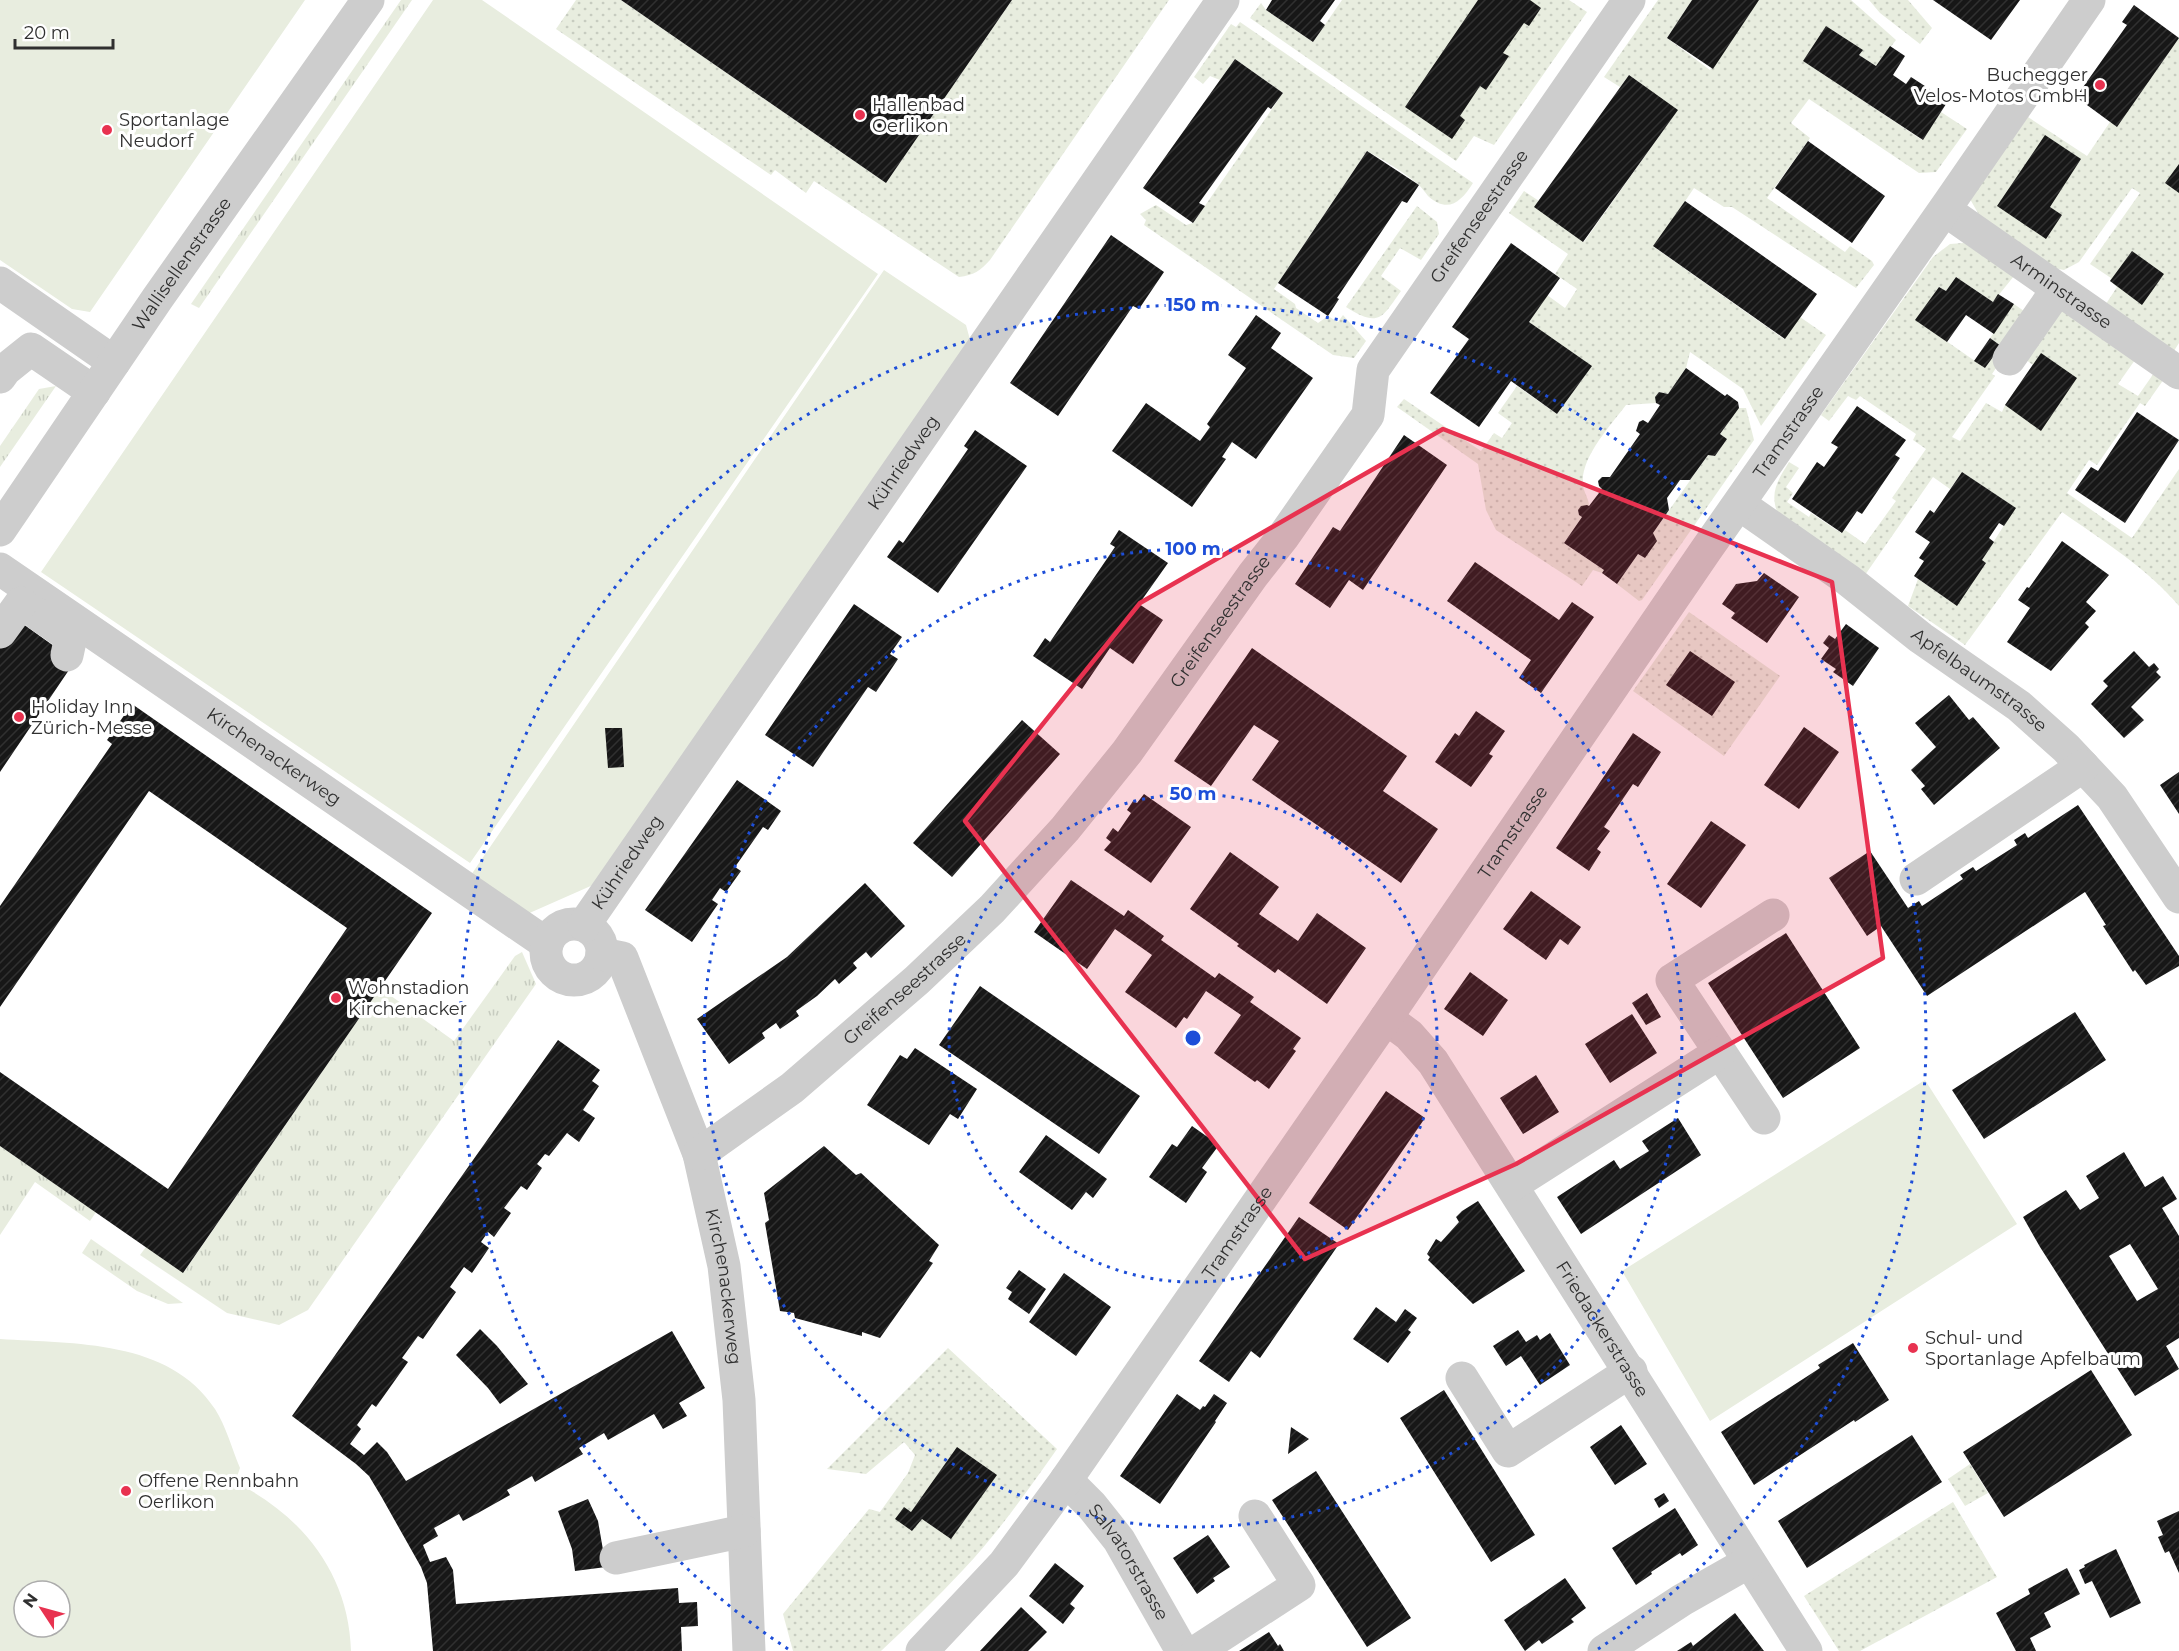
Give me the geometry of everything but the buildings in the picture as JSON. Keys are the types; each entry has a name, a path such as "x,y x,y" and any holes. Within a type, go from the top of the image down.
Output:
{"street":[{"name":"Wallisellenstrasse","path":"0,530 114,362 368,0"},
{"name":"Kühriedweg","path":"584,925 1223,0"},
{"name":"Greifenseestrasse","path":"699,1154 792,1088 917,980 992,909 1065,829 1128,752 1368,415 1373,370 1629,0"},
{"name":"Tramstrasse","path":"922,1651 1004,1564 1066,1480 2089,0"},
{"name":"Arminstrasse","path":"1944,210 2179,373"},
{"path":"0,283 114,362"},
{"path":"2009,359 2057,290"},
{"path":"0,377 5,370 31,349 94,392"},
{"name":"Apfelbaumstrasse","path":"1739,504 1848,580 1922,638 2019,706 2066,748 2112,797 2179,897"},
{"name":"Kirchenackerweg","path":"0,569 547,944"},
{"path":"0,632 10,596 65,633 70,641 67,656"},
{"path":"1916,879 2083,766"},
{"path":"1764,1118 1672,980 1773,915"},
{"path":"575,923 584,925 598,937 602,954 600,963 592,973 580,979 558,976 552,970 545,953 547,944 557,929 575,923"},
{"name":"Kirchenackerweg","path":"602,954 622,958 699,1154 724,1266 738,1400 749,1651"},
{"name":"Friedackerstrasse","path":"1386,1018 1409,1035 1433,1062 1631,1371 1806,1651"},
{"path":"1512,1185 1719,1053"},
{"path":"1462,1378 1508,1451 1631,1371"},
{"name":"Salvatorstrasse","path":"1066,1480 1092,1506 1119,1540 1182,1651"},
{"path":"1197,1651 1299,1585 1255,1516"},
{"path":"616,1558 744,1531"},
{"path":"1604,1651 1682,1600 1749,1562"}],"highlighted area":[{"path":"1443,429 1832,582 1883,958 1516,1164 1305,1259 965,821 1140,603"}],"green space":[{"name":"Sportanlage Neudorf","path":"0,0 305,0 90,312 72,309 0,260"},
{"path":"401,0 412,0 199,308 191,304"},
{"path":"433,0 482,0 878,274 470,863 41,572"},
{"path":"576,0 621,0 886,183 1012,0 1169,0 990,260 976,272 959,277 814,181 806,193 775,170 771,175 556,29"},
{"path":"1342,0 1569,0 1587,12 1494,145 1474,136 1456,161 1250,18 1261,3 1266,10 1313,42"},
{"path":"1658,0 1692,0 1667,38 1710,70 1758,0 1851,0 1896,40 1876,66 1859,55 1862,50 1826,26 1804,61 1922,140 1941,112 1967,129 1936,172 1919,173 1809,99 1791,123 1810,138 1767,198 1845,252 1850,246 1872,261 1874,265 1856,288 1732,207 1724,207 1694,188 1654,247 1784,339 1800,317 1826,335 1761,426 1743,389 1690,352 1686,368 1668,394 1659,392 1656,403 1626,405 1598,442 1586,464 1583,484 1589,506 1583,506 1580,509 1579,515 1582,517 1564,543 1604,570 1602,573 1593,570 1582,586 1496,530 1486,510 1478,464 1397,407 1404,399 1481,451 1494,433 1502,438 1512,423 1498,413 1517,386 1557,414 1591,367 1529,322 1547,295 1565,308 1577,289 1555,274 1568,254 1509,213 1524,191 1539,201 1535,207 1584,242 1677,111 1629,75 1620,87 1604,77"},
{"path":"1869,0 1908,0 1932,28 1920,44 1880,13"},
{"path":"1240,22 1473,183 1459,200 1448,205 1442,204 1428,196 1407,176 1367,151 1274,289 1318,323 1328,316 1338,322 1343,315 1366,341 1354,358 1333,355 1144,225 1146,220 1140,214 1156,205 1186,225 1193,223 1283,93 1235,59 1220,80 1210,76 1203,84 1194,77 1231,24 1236,27"},
{"path":"2179,38 2179,343 2172,354 2104,307 2117,287 2110,281 2111,278 2090,264 2140,193 2132,188 2079,262 2064,270 2047,267 1983,222 1970,199 2028,117 2087,156 2110,122 2117,126"},
{"path":"1417,206 1437,222 1439,234 1421,260 1400,248 1381,276 1401,291 1395,300 1384,313 1373,318 1346,307"},
{"path":"1964,243 2014,276 1993,302 1956,277 1946,291 1939,287 1916,320 1985,368 2001,346 1990,338 2014,304 2031,316 1992,374 1995,376 1952,437 1960,441 1986,403 2002,412 2033,365 2018,354 2053,304 2135,360 2118,384 2138,396 2154,373 2164,379 2145,406 2140,403 2097,465 2089,460 2067,493 2132,538 2179,469 2179,606 2153,579 2062,512 1965,645 1908,606 1918,579 1956,605 1986,563 1982,560 2015,508 1962,472 1950,489 1933,477 1865,575 1778,514 1774,500 1776,487 1789,462 1799,468 1786,487 1793,493 1787,502 1809,517 1811,513 1841,533 1845,530 1865,544 1896,501 1892,498 1926,449 1913,440 1916,434 1860,396 1856,400 1848,396 1829,421 1821,415 1933,257 1950,244"},
{"path":"884,270 966,325 972,347 602,881 525,915 471,875"},
{"path":"56,386 0,467 0,446 39,389"},
{"path":"1739,408 1746,408 1754,440 1642,600 1639,601 1617,584 1638,554 1645,558 1653,533 1708,455 1715,456 1727,439 1720,434"},
{"path":"1689,612 1780,676 1724,756 1633,691"},
{"path":"522,952 536,984 308,1310 279,1325 227,1313 140,1255 146,1247 184,1272 380,988 454,1041 515,956"},
{"path":"1925,1080 2017,1224 1710,1421 1622,1271"},
{"path":"0,1146 96,1212 90,1221 35,1182 0,1235"},
{"path":"91,1239 183,1303 168,1304 137,1291 82,1253"},
{"name":"Offene Rennbahn Oerlikon","path":"0,1339 58,1342 118,1350 146,1357 172,1369 196,1386 215,1409 226,1430 240,1468 235,1482 281,1512 301,1530 331,1572 348,1623 351,1651 0,1651"},
{"path":"948,1348 1057,1449 976,1556 881,1651 793,1651 783,1614 869,1509 880,1512 908,1473 915,1455 904,1442 866,1474 827,1469"},
{"path":"1970,1464 1988,1493 1965,1506 1948,1479"},
{"path":"1953,1502 1997,1577 1860,1651 1839,1651 1804,1596"}],"place":[{"name":"Buchegger Velos-Motos GmbH","path":"2100,85"},
{"name":"Hallenbad Oerlikon","path":"860,115"},
{"name":"Sportanlage Neudorf","path":"107,130"},
{"name":"Holiday Inn Zürich-Messe","path":"19,717"},
{"name":"Wohnstadion Kirchenacker","path":"336,998"},
{"name":"Schul- und Sportanlage Apfelbaum","path":"1913,1348"},
{"name":"Offene Rennbahn Oerlikon","path":"126,1491"}]}
